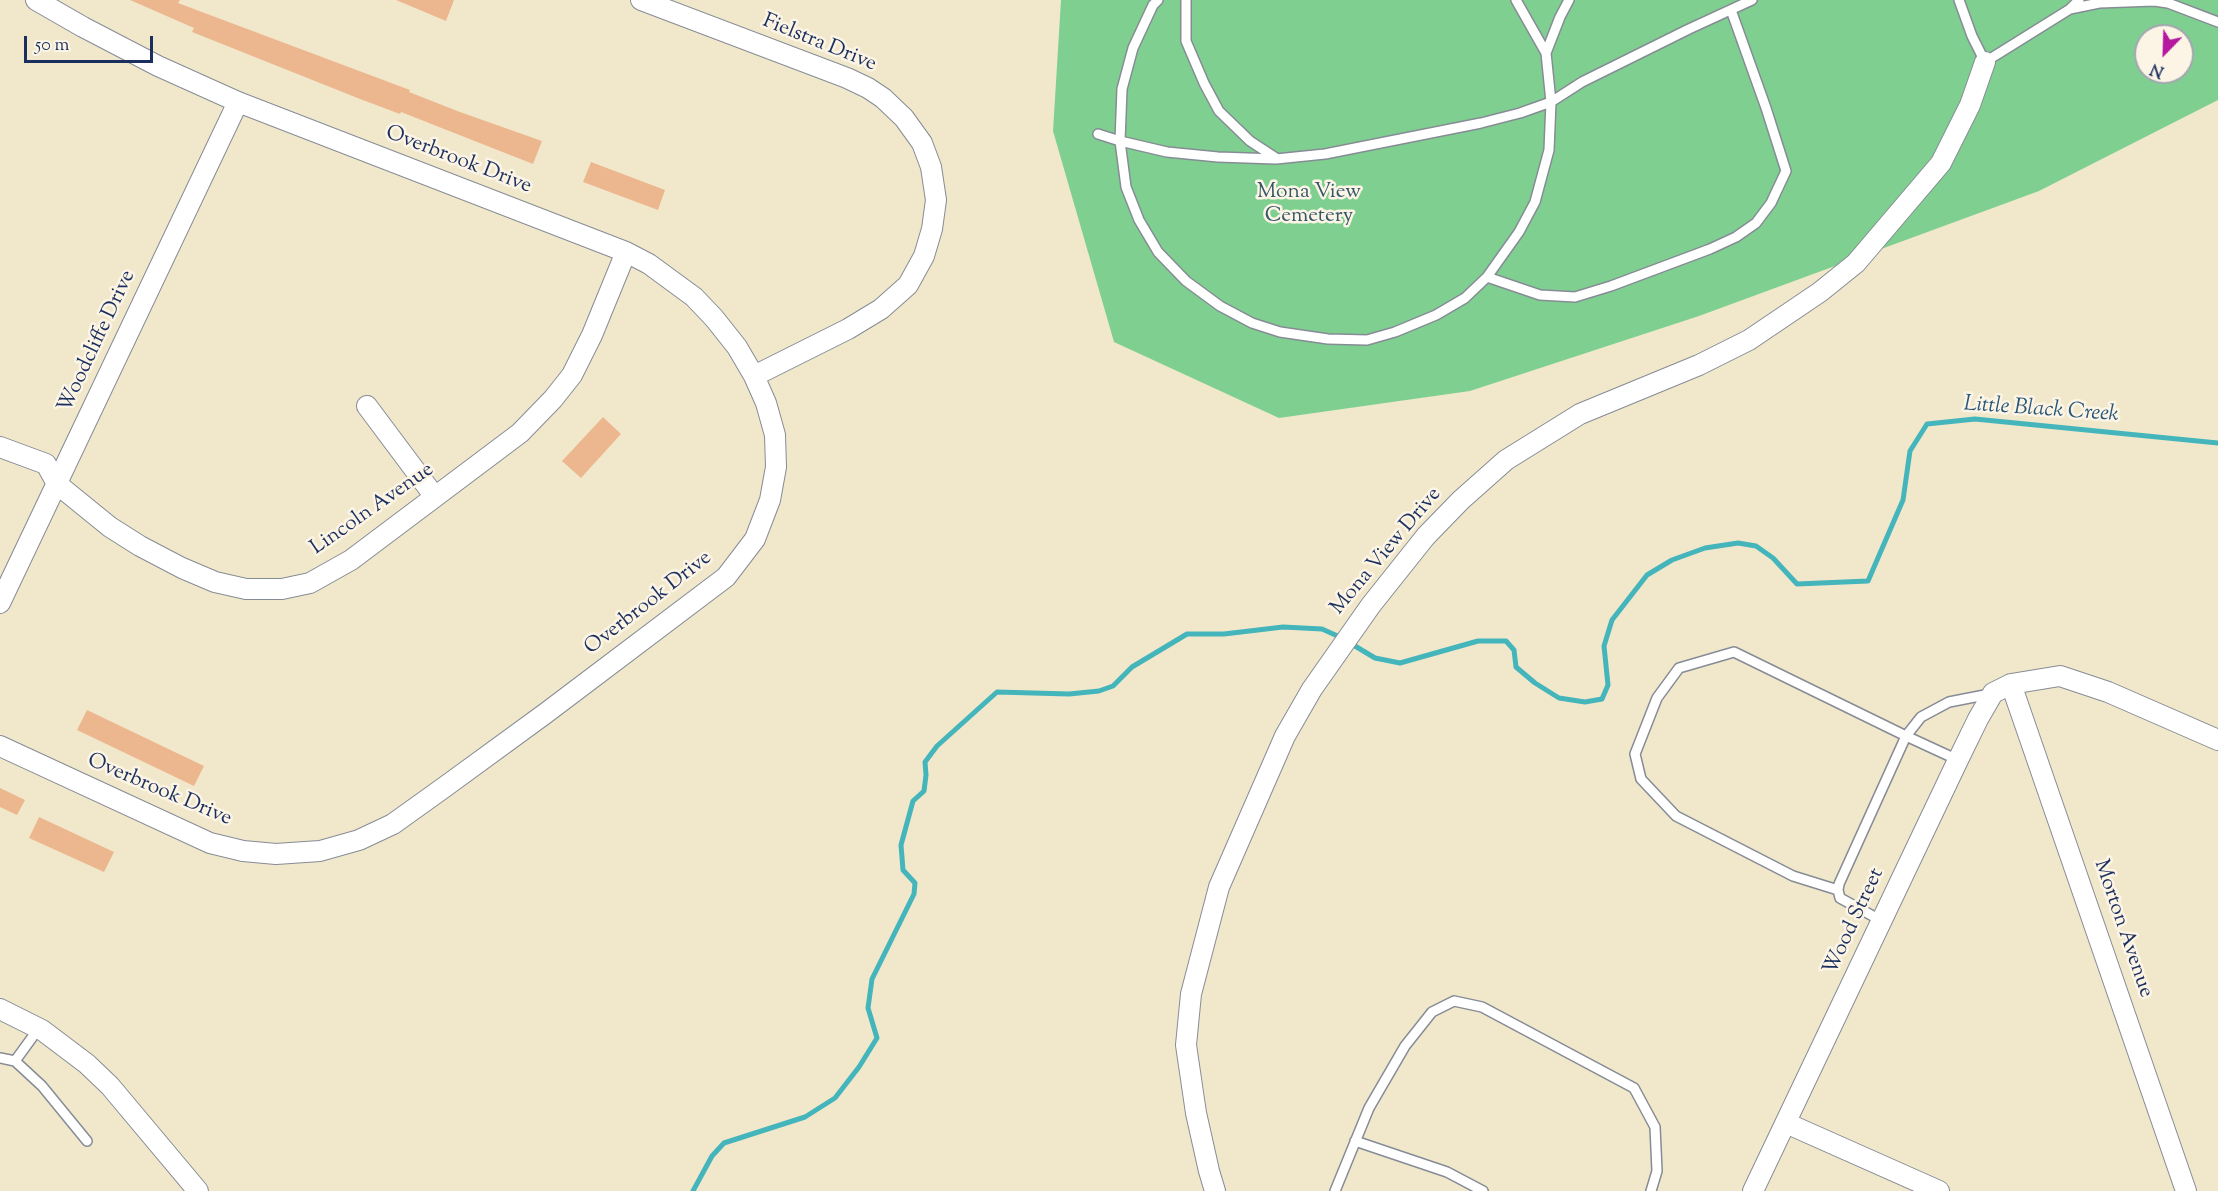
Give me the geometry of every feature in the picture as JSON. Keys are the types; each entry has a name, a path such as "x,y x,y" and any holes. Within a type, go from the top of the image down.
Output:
{"street":[{"name":"Overbrook Drive","path":"0,746 194,837 235,849 276,854 320,851 359,840 393,824 546,713 726,577 755,539 770,500 776,467 775,435 766,403 737,347 694,297 649,264 626,252 238,102 158,66 82,27 36,0"},
{"name":"Fielstra Drive","path":"641,0 848,78 868,88 883,98 904,118 922,143 930,167 936,200 932,229 924,256 908,285 881,309 848,329 754,376"},
{"name":"Mona View Drive","path":"1215,1191 1196,1113 1186,1045 1191,994 1219,886 1285,736 1311,689 1353,630 1426,536 1461,500 1506,460 1580,414 1700,365 1749,340 1820,292 1856,263 1941,163 1970,105 1985,62"},
{"name":"Woodcliffe Drive","path":"0,603 238,102"},
{"name":"Lincoln Avenue","path":"0,447 45,464 57,484 110,527 182,568 214,582 254,590 282,589 310,583 351,560 520,433 553,399 572,375 592,334 626,252"},
{"path":"367,406 435,497"},
{"name":"Wood Street","path":"1753,1191 1978,718 1994,693 2011,684 2060,676 2108,692 2218,740"},
{"name":"Morton Avenue","path":"2011,684 2186,1191"},
{"path":"0,1009 39,1028 79,1058 110,1086 198,1191"},
{"path":"1786,1123 1906,1180 1939,1191"}],"lane":[{"path":"1158,0 1153,5 1133,48 1122,89 1120,141 1126,187 1139,220 1158,252 1186,280 1220,306 1252,323 1280,332 1328,339 1367,340 1395,332 1436,315 1465,298 1487,277 1519,232 1535,202 1549,150 1551,102 1546,53 1516,0"},
{"path":"1186,0 1186,41 1219,111 1250,141 1276,159"},
{"path":"1546,53 1560,16 1569,0"},
{"path":"1098,134 1167,152 1276,159 1325,154 1442,131 1520,113 1551,102 1582,82 1752,0"},
{"path":"1959,0 1972,36 1985,62 2070,9 2079,0"},
{"path":"2070,9 2099,3 2169,1 2218,22"},
{"path":"1487,277 1540,295 1575,297 1710,249 1736,237 1756,223 1771,203 1786,171 1731,10"},
{"path":"1838,890 1793,876 1677,816 1641,779 1635,754 1657,698 1679,668 1734,652 1958,760"},
{"path":"1882,921 1840,898 1838,890 1906,736 1921,717 1950,702 1994,693"},
{"path":"1335,1191 1369,1108 1405,1046 1432,1012 1454,1001 1482,1007 1634,1088 1655,1127 1657,1171 1651,1191"},
{"path":"15,1061 39,1028"},
{"path":"0,1058 15,1061 42,1086 87,1141"},
{"path":"1355,1141 1447,1172 1483,1191"}],"green space":[{"name":"Mona View Cemetery","path":"1061,0 2218,0 2218,100 2039,191 1699,316 1470,391 1279,418 1114,342 1053,131"}],"building":[{"path":"130,0 180,0 178,3 410,90 409,92 460,112 542,141 533,164 401,112 400,114 360,99 192,32 194,28"},
{"path":"396,0 454,0 446,21"},
{"path":"591,162 665,190 658,210 583,182"},
{"path":"603,417 621,434 581,478 562,461"},
{"path":"87,710 204,766 194,786 77,730"},
{"path":"0,788 25,800 17,815 0,807"},
{"path":"39,817 114,852 104,872 29,838"}],"waterway":[{"name":"Little Black Creek","path":"1350,643 1375,658 1400,663 1478,641 1506,641 1514,650 1516,667 1535,683 1559,698 1585,702 1602,699 1608,685 1604,646 1612,620 1647,575 1672,560 1705,548 1738,543 1756,546 1773,558 1797,584 1868,581 1903,500 1910,451 1927,424 1975,419 2218,443"},
{"name":"Little Black Creek","path":"693,1191 712,1156 724,1143 805,1117 835,1098 859,1067 877,1038 868,1008 872,979 914,894 915,883 903,870 901,845 913,801 924,791 925,762 937,746 997,692 1069,694 1099,691 1113,686 1132,667 1187,634 1224,634 1283,627 1322,629 1342,638"}]}
